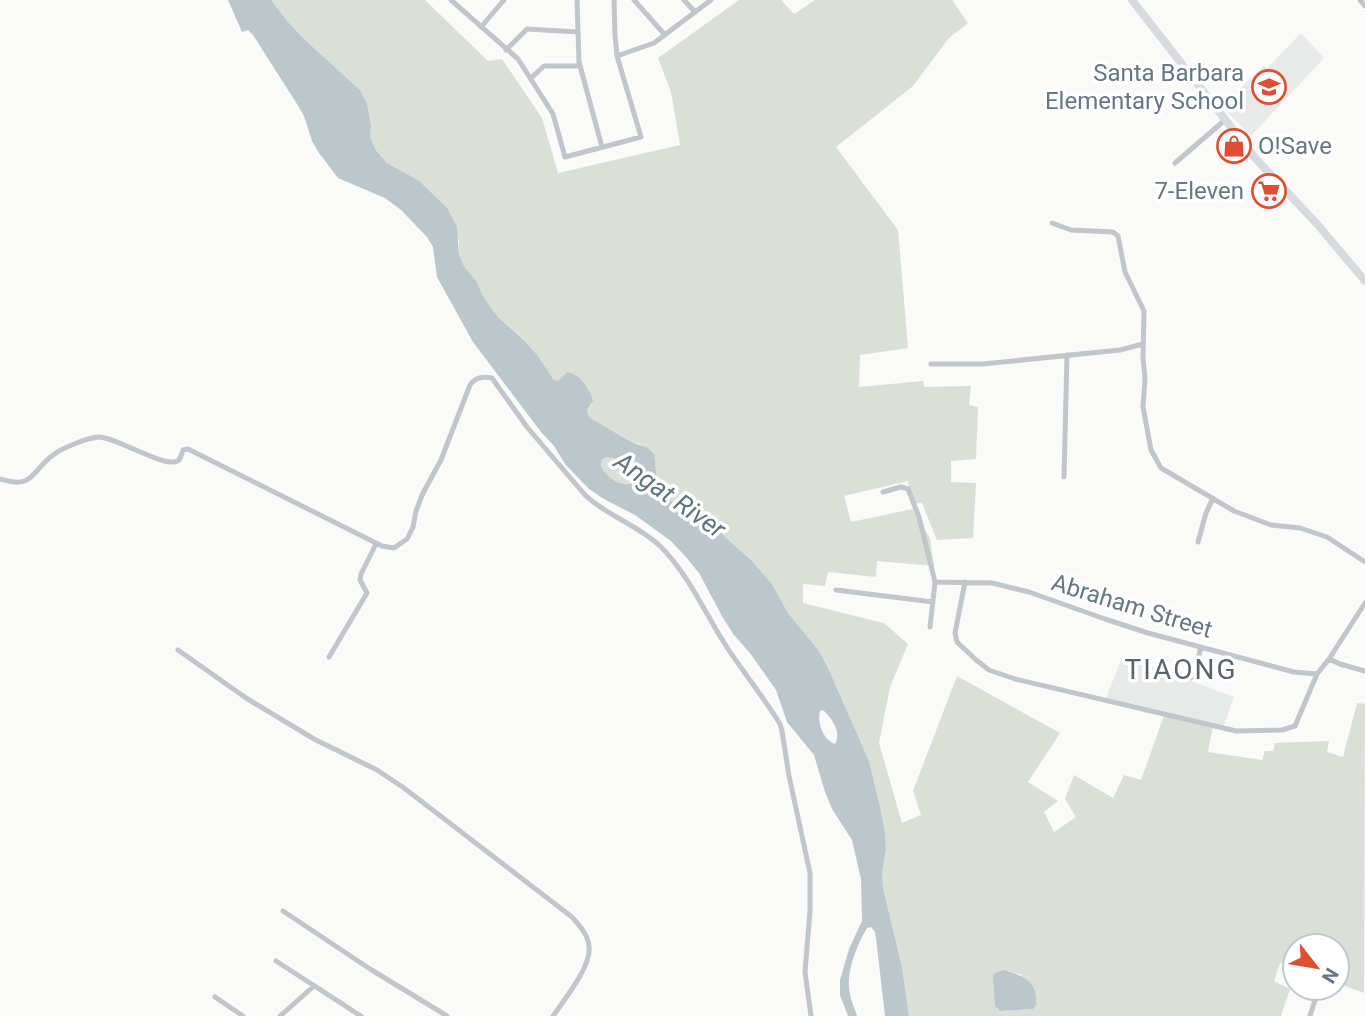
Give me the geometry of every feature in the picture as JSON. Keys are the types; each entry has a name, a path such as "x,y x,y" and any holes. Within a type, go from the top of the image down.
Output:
{"main road":[{"path":"1132,0 1256,159 1318,225 1365,281"}],"street":[{"path":"452,0 518,59 553,114 565,157 641,137 617,56 614,0"},
{"path":"481,27 504,0"},
{"path":"577,0 580,66 602,147"},
{"path":"634,0 665,35"},
{"path":"684,0 695,12"},
{"path":"617,56 654,43 711,0"},
{"path":"1360,0 1365,6"},
{"path":"506,50 527,30 578,32"},
{"path":"531,78 544,66 580,66"},
{"path":"1175,163 1225,120"},
{"path":"1052,223 1071,230 1114,232 1118,236 1125,272 1144,312 1143,407 1151,450 1161,468 1234,511 1271,525 1300,528 1327,537 1365,562"},
{"path":"931,364 983,364 1121,350 1143,344"},
{"path":"1064,477 1067,355"},
{"path":"0,479 20,483 33,475 54,454 89,439 102,437 159,460 174,462 188,449 382,547 394,548 407,539 413,527 423,493 440,460 470,385 473,380 485,376 492,378 527,427 590,500 647,535 684,574 727,648 762,697 782,731 810,873 806,972 811,1016"},
{"path":"883,492 901,487 908,489 919,517 935,582 930,627"},
{"path":"1198,542 1213,498"},
{"path":"329,657 367,593 360,579 376,544"},
{"name":"Abraham Street","path":"935,582 992,583 1029,592 1105,620 1201,647 1294,672 1317,674"},
{"path":"965,582 954,632 957,642 989,670 1015,679 1236,731 1264,732 1295,726 1317,674 1365,603"},
{"path":"836,590 933,602"},
{"path":"1191,678 1201,647"},
{"path":"178,650 246,698 295,728 377,770 415,796 572,917 585,932 590,947 588,961 553,1016"},
{"path":"1329,659 1365,671"},
{"path":"283,911 447,1016"},
{"path":"276,961 361,1016"},
{"path":"282,1015 314,986"},
{"path":"215,998 243,1016"}],"shaded area":[{"path":"228,0 271,0 304,39 360,90 367,104 370,136 375,149 387,163 418,180 447,208 457,227 459,255 464,266 499,318 537,355 553,379 558,381 567,372 584,383 593,401 587,410 589,417 631,442 648,448 654,454 657,480 668,499 714,527 751,560 772,584 788,613 819,651 869,761 885,832 883,888 902,967 909,1016 885,1016 876,938 871,927 867,928 863,935 851,969 849,986 857,1016 848,1016 840,995 840,980 849,949 862,921 861,879 852,840 832,809 814,755 787,722 776,690 734,635 699,573 671,541 635,515 589,489 565,464 473,342 437,277 433,247 427,237 385,198 338,178 319,153 304,116 253,35 248,30 242,32","holes":["606,457 634,463 640,467 642,477 631,484 619,483 601,466","823,710 833,721 837,731 835,744 827,739 820,726 819,716"]},
{"path":"271,0 425,0 488,61 502,59 542,118 558,173 680,145 671,92 658,58 739,0 781,0 794,14 815,0 952,0 968,23 949,38 913,86 836,147 898,230 908,348 860,355 859,387 923,381 924,387 971,386 969,405 978,407 976,459 951,461 951,482 976,483 973,538 937,540 922,503 912,504 908,481 844,496 851,522 913,509 930,538 934,566 877,561 876,577 828,572 825,586 803,584 803,603 884,623 908,644 890,687 879,743 902,823 921,815 913,791 957,676 1060,733 1028,782 1058,801 1044,812 1054,832 1076,817 1065,799 1074,775 1113,798 1124,775 1141,780 1165,713 1213,725 1208,752 1262,760 1265,751 1273,751 1275,743 1329,741 1327,752 1343,757 1357,703 1365,704 1364,993 1351,988 1351,932 1281,932 1281,963 1274,981 1281,984 1281,1002 1286,1002 1281,1016 909,1016 902,967 883,888 885,832 869,761 819,651 788,613 772,584 751,560 714,527 668,499 657,480 655,464 640,444 631,442 589,417 587,410 592,404 585,383 577,377 565,374 558,381 553,379 521,336 499,318 464,266 459,255 459,240 418,180 387,163 375,149 360,90 304,39","holes":["1004,970 1022,975 1033,1009 997,1009"]},
{"name":"Santa Barbara Elementary School","path":"1301,33 1324,58 1251,136 1221,106 1264,66 1267,68"},
{"path":"606,457 634,463 640,467 642,477 631,484 619,483 601,466"},
{"path":"1123,655 1234,697 1223,728 1106,698"},
{"path":"1004,970 1023,977 1032,985 1036,997 1033,1009 1000,1011 995,1006 993,975"}],"place":[{"name":"Santa Barbara Elementary School","path":"1269,87"},
{"name":"O!Save","path":"1234,146"},
{"name":"7-Eleven","path":"1269,191"}],"district":[{"name":"TIAONG","path":"1181,669"}],"water label":[{"name":"Angat River","path":"670,495"}]}
